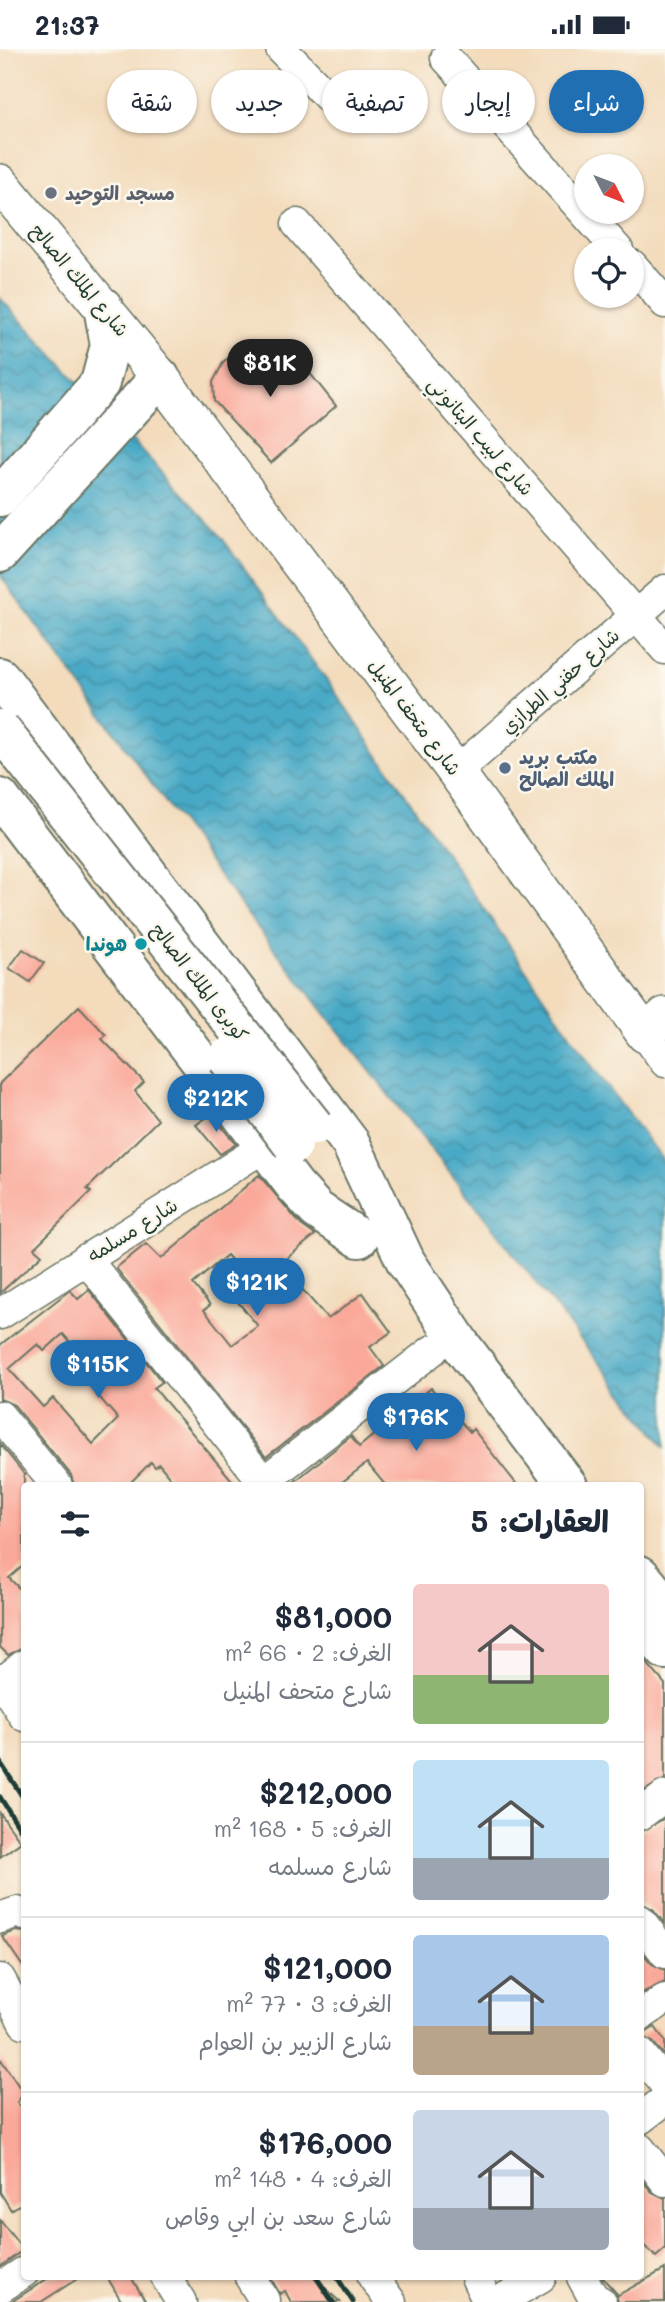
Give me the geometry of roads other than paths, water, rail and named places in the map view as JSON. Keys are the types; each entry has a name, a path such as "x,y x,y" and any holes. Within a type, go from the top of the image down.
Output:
{"highway":[{"path":"96,386 110,345 103,307"},
{"path":"0,497 96,386 123,368 135,375 141,388 137,401 0,553"},
{"path":"0,677 351,1144 376,1239 433,1350 532,1482"},
{"name":"كوبرى الملك الصالح","path":"0,729 314,1126 376,1239"},
{"path":"0,764 40,730"},
{"name":"كوبرى الملك الصالح","path":"0,764 177,992 376,1239"},
{"path":"3,809 264,1147 317,1210 376,1239 565,1482"},
{"path":"644,1580 665,1605"},
{"path":"644,1626 665,1650"}],"main road":[{"name":"شارع الملك الصالح","path":"0,183 103,307 137,401"},
{"name":"شارع متحف المنيل","path":"137,401 456,772 660,1045"}],"street":[{"path":"281,49 322,91"},
{"path":"446,58 607,238"},
{"name":"شارع لبيب البتانوني","path":"297,224 665,649"},
{"path":"644,279 665,303"},
{"name":"شارع حفني الطرازي","path":"456,772 665,590"},
{"name":"شارع مسلمه","path":"0,1314 264,1147"},
{"path":"86,1259 261,1482"},
{"path":"266,1482 433,1350"},
{"path":"0,1416 54,1482"},
{"path":"9,1675 21,1708"},
{"path":"644,1812 665,1796"},
{"path":"0,1918 21,1914"},
{"path":"644,1925 665,1953"},
{"path":"0,1979 21,2018"},
{"path":"644,2013 665,1999"},
{"path":"644,2064 659,2103"},
{"path":"644,2153 665,2181"},
{"path":"0,2288 21,2274"},
{"path":"168,2280 181,2302"},
{"path":"375,2280 391,2302"},
{"path":"477,2280 488,2302"},
{"path":"498,2302 536,2280"}],"water":[{"path":"0,298 219,534 333,689 589,1062 665,1163 665,1447 247,914 0,575"}],"railway":[{"path":"0,1762 21,1794"},
{"path":"0,1797 21,1830"},
{"path":"318,2280 333,2302"},
{"path":"339,2280 353,2302"}],"place":[{"name":"مسجد التوحيد","path":"51,193"},
{"name":"مكتب بريد الملك الصالح","path":"505,768"},
{"name":"هوندا","path":"141,944"}]}
